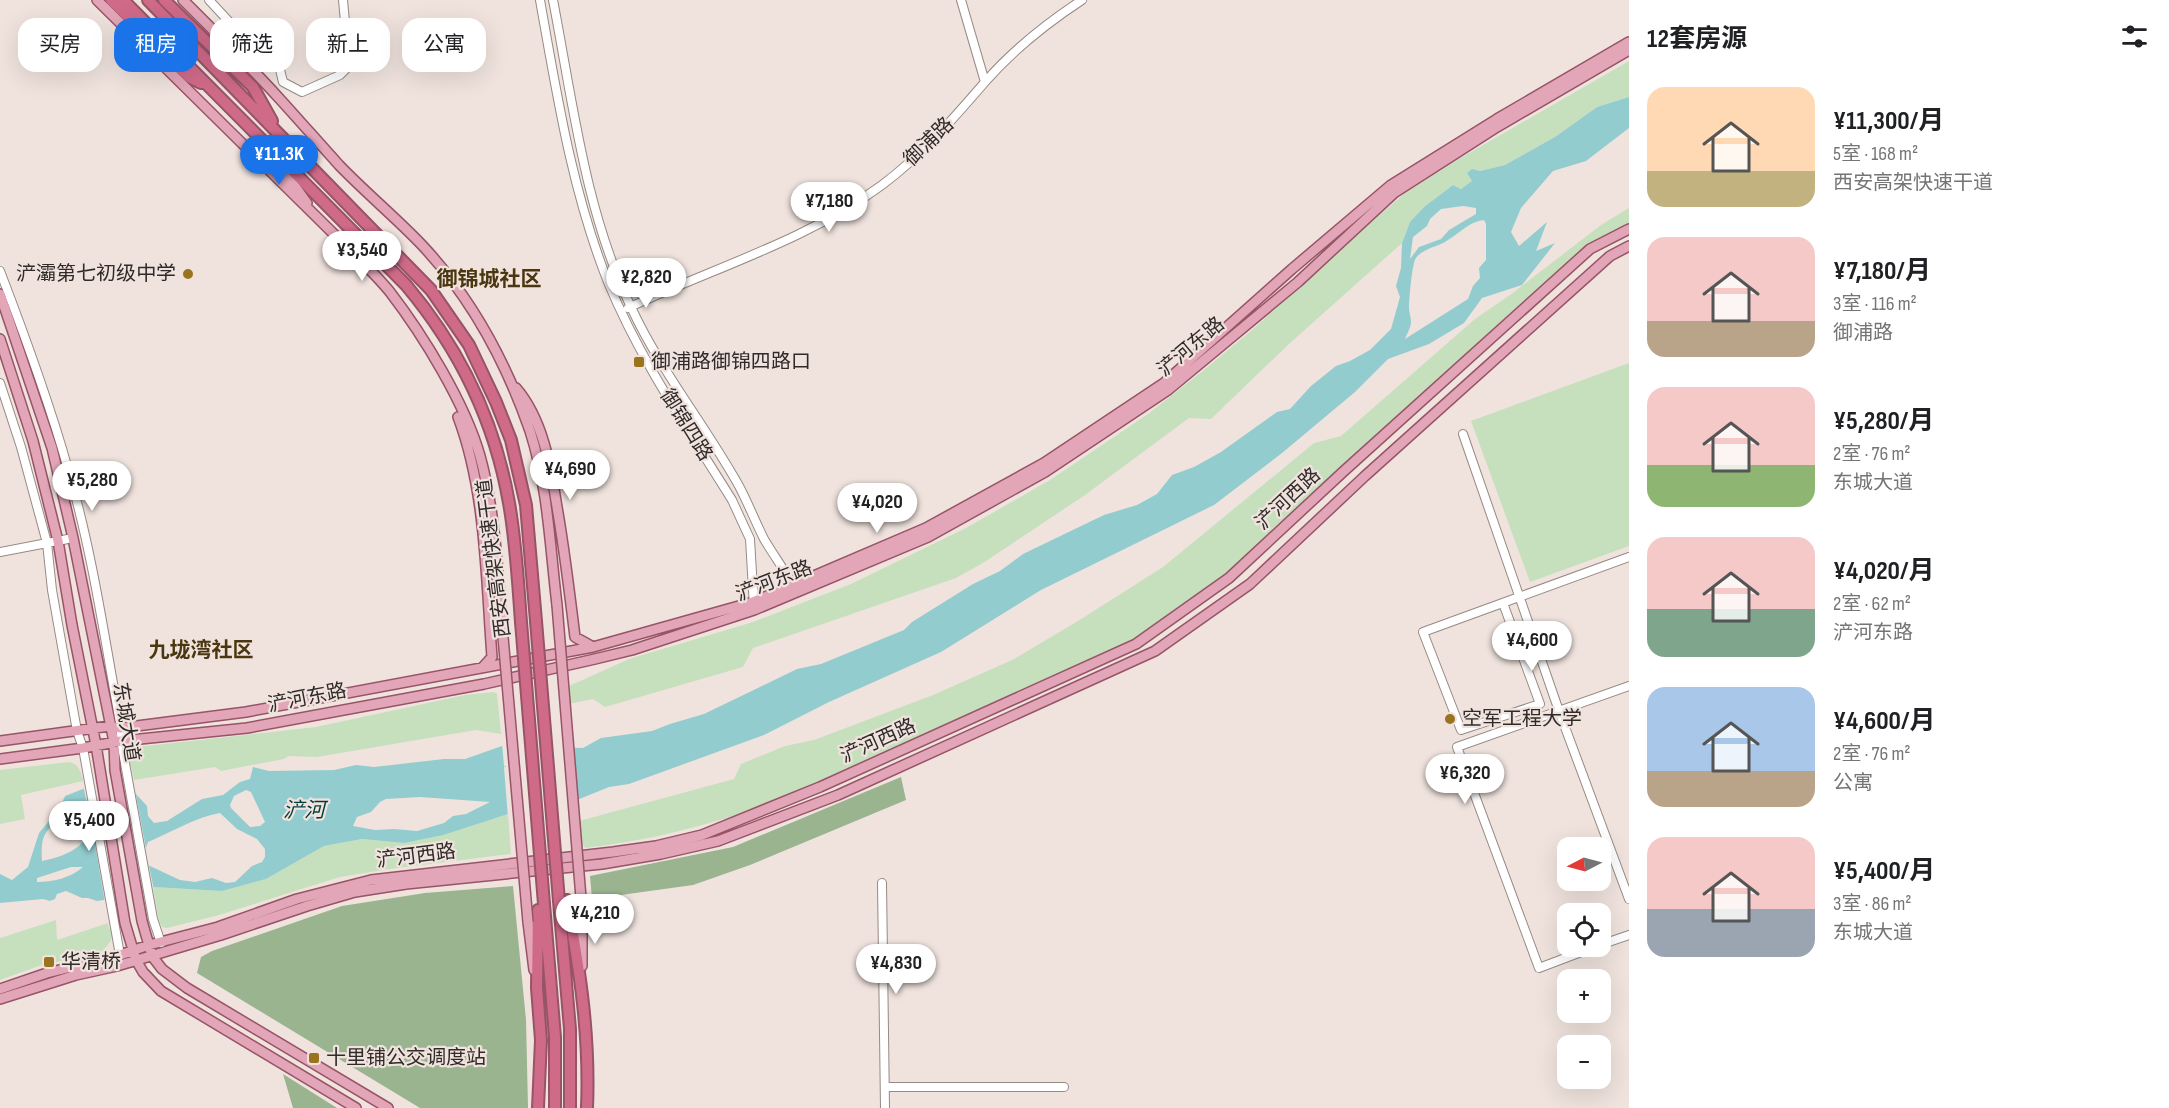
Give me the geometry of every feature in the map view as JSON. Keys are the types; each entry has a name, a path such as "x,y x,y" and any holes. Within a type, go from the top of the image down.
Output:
{"highway":[{"path":"111,0 189,77 212,89"},
{"name":"西安高架快速干道","path":"123,0 406,285 431,316 461,364 487,420 505,481 513,532 541,904 550,973 556,1059 555,1108"},
{"name":"西安高架快速干道","path":"148,0 431,290 468,345 496,402 511,440 526,505 553,839 563,901 571,1055 570,1108"},
{"path":"164,0 253,87 281,136"},
{"path":"563,901 582,981 587,1049 587,1108"},
{"path":"541,904 537,988 545,1108"},
{"path":"538,1108 541,1040"}],"main road":[{"path":"97,0 388,290 440,367 466,420 480,456 493,522 530,946 537,988"},
{"path":"183,0 252,69 340,166 420,244 450,278 484,326 509,380 530,432 541,474 551,535 582,910 582,981"},
{"name":"浐河东路","path":"795,590 926,528 1044,463 1164,383 1391,185 1497,119 1629,42"},
{"name":"浐河东路","path":"0,759 118,741 247,728 484,684 632,650 754,606 928,537 1045,472 1168,390 1298,282 1394,193 1497,127 1629,50"},
{"path":"259,136 320,221"},
{"name":"浐河西路","path":"0,999 49,983 117,966 149,945 218,927 306,897 371,880 634,850 702,835 820,787 1136,644 1229,578 1590,249 1629,229"},
{"name":"浐河西路","path":"0,989 48,973 120,955 152,956 307,906 371,889 602,864 718,842 838,795 1155,651 1250,584 1365,476 1610,256 1629,246"},
{"name":"东城大道","path":"0,294 49,438 73,538 110,726 118,741 115,770 142,921 152,956 162,969 187,988 388,1108"},
{"name":"东城大道","path":"0,339 33,441 58,541 96,745 125,923 134,955 143,972 161,991 356,1108"},
{"path":"440,367 467,440 479,504 492,657 482,669"},
{"path":"509,380 527,401 549,459 575,637 593,647"},
{"name":"浐河东路","path":"0,741 93,728 110,726 121,728 246,712 593,647 754,606"}],"street":[{"path":"209,0 248,42 265,42 276,53 283,82 302,92 340,75 349,66 343,0"},
{"name":"御锦四路","path":"540,0 577,188 595,248 621,311 651,369 741,516 750,539 754,606"},
{"name":"御锦四路","path":"553,0 590,189 615,269 630,307 684,400 738,485 764,539 795,590"},
{"path":"961,0 985,82"},
{"name":"御浦路","path":"621,311 791,238 863,198 928,146 985,82 1030,38 1082,0"},
{"path":"0,271 27,344 68,469 86,540 121,728 118,741 126,769 153,919 161,943"},
{"path":"0,383 21,447 47,543 52,590 120,955"},
{"path":"1463,434 1559,711 1629,899"},
{"path":"0,552 73,538"},
{"path":"1503,603 1540,704 1461,730 1423,633 1503,603 1519,597 1629,557"},
{"path":"1569,957 1539,968 1457,747 1629,686"},
{"path":"882,883 885,1108"},
{"path":"1611,942 1629,935"},
{"path":"885,1087 1064,1087"}],"green space":[{"path":"1629,61 1629,97 1597,107 1555,137 1505,165 1480,171 1472,170 1467,173 1472,181 1461,189 1453,185 1424,207 1410,222 1402,243 1289,344 1211,419 1189,418 1085,495 983,563 956,578 753,648 743,667 605,707 593,699 568,704 567,687 629,659 753,622 851,584 966,528 1050,480 1148,414 1204,370 1404,194 1457,160"},
{"path":"1629,208 1629,226 1569,267 1198,598 1132,646 774,803 681,831 585,848 581,841 579,821 734,779 741,764 785,746 814,740 933,695 1012,660 1078,621 1163,567 1314,443 1341,436 1475,319 1601,225"},
{"path":"1629,363 1629,546 1530,582 1471,421"},
{"path":"494,692 497,694 501,734 476,730 317,757 289,756 284,759 221,771 215,767 134,780 131,766 128,766 128,753 131,748 316,727 465,695"},
{"path":"69,762 77,767 83,781 21,795 25,819 0,824 0,770"},
{"path":"901,777 906,800 750,865 693,885 592,899 590,876 733,847"},
{"path":"508,814 511,854 340,877 219,915 167,928 162,927 159,921 153,887 222,891 266,879 324,846 362,839 404,843"},
{"path":"513,886 526,1020 528,1108 420,1108 197,973 201,957 212,951 342,906 425,893"},
{"path":"56,920 57,940 108,923 109,929 112,928 112,939 101,952 39,966 0,980 0,938"},
{"path":"283,1074 337,1108 293,1108"}],"water":[{"name":"浐河","path":"1629,97 1629,128 1586,161 1553,171 1521,208 1511,232 1519,246 1547,222 1536,251 1555,243 1522,285 1482,298 1464,323 1429,344 1388,359 1355,392 1282,453 1214,505 1041,590 941,652 829,702 764,735 629,784 609,787 577,800 508,814 443,835 404,843 362,839 324,846 266,879 222,891 153,887 119,892 97,901 66,891 57,894 55,899 50,901 43,899 0,903 0,874 12,880 28,867 39,833 60,808 65,796 88,787 136,794 147,806 148,816 154,823 167,821 202,799 223,795 240,782 250,779 253,767 269,771 334,770 356,765 374,767 444,759 465,759 502,746 583,748 601,738 652,731 704,714 797,669 821,664 904,630 912,622 973,584 1000,571 1023,554 1104,515 1137,505 1157,494 1172,475 1194,467 1221,452 1277,412 1290,409 1311,386 1336,366 1370,350 1391,329 1400,297 1396,286 1401,268 1402,243 1410,222 1424,207 1453,185 1461,189 1472,181 1467,173 1472,169 1480,171 1505,165 1555,137 1597,107","holes":["1463,206 1476,208 1476,214 1449,230 1441,239 1419,247 1410,259 1413,237 1427,226 1430,219 1441,209","1484,220 1486,224 1486,260 1479,268 1480,278 1473,286 1468,299 1405,339 1411,324 1409,310 1412,274 1416,258 1474,223","246,790 251,792 265,822 260,826 250,827 230,805 234,796","420,797 490,802 466,814 453,816 444,823 417,831 375,830 353,826 357,817 371,812 386,799","92,804 93,817 91,828 81,844 74,850 42,861 42,843 46,832 61,819","220,813 237,829 257,839 265,849 262,862 252,866 235,882 226,883 212,878 195,882 180,880 150,866 142,859 148,842 202,818","71,867 83,867 61,879 37,882 37,878"]}],"pier":[{"path":"525,740 572,744 577,803 508,818 504,767 507,767 504,766 502,743"},
{"path":"115,783 130,786 135,790 147,854 145,858 148,861 154,890 137,890 105,903 83,785"}],"place":[{"name":"浐灞第七初级中学","path":"188,274"},
{"name":"御浦路御锦四路口","path":"639,362"},
{"name":"空军工程大学","path":"1450,719"},
{"name":"华清桥","path":"49,962"},
{"name":"十里铺公交调度站","path":"314,1058"}],"district":[{"name":"御锦城社区","path":"489,279"},
{"name":"九垅湾社区","path":"201,650"}]}
